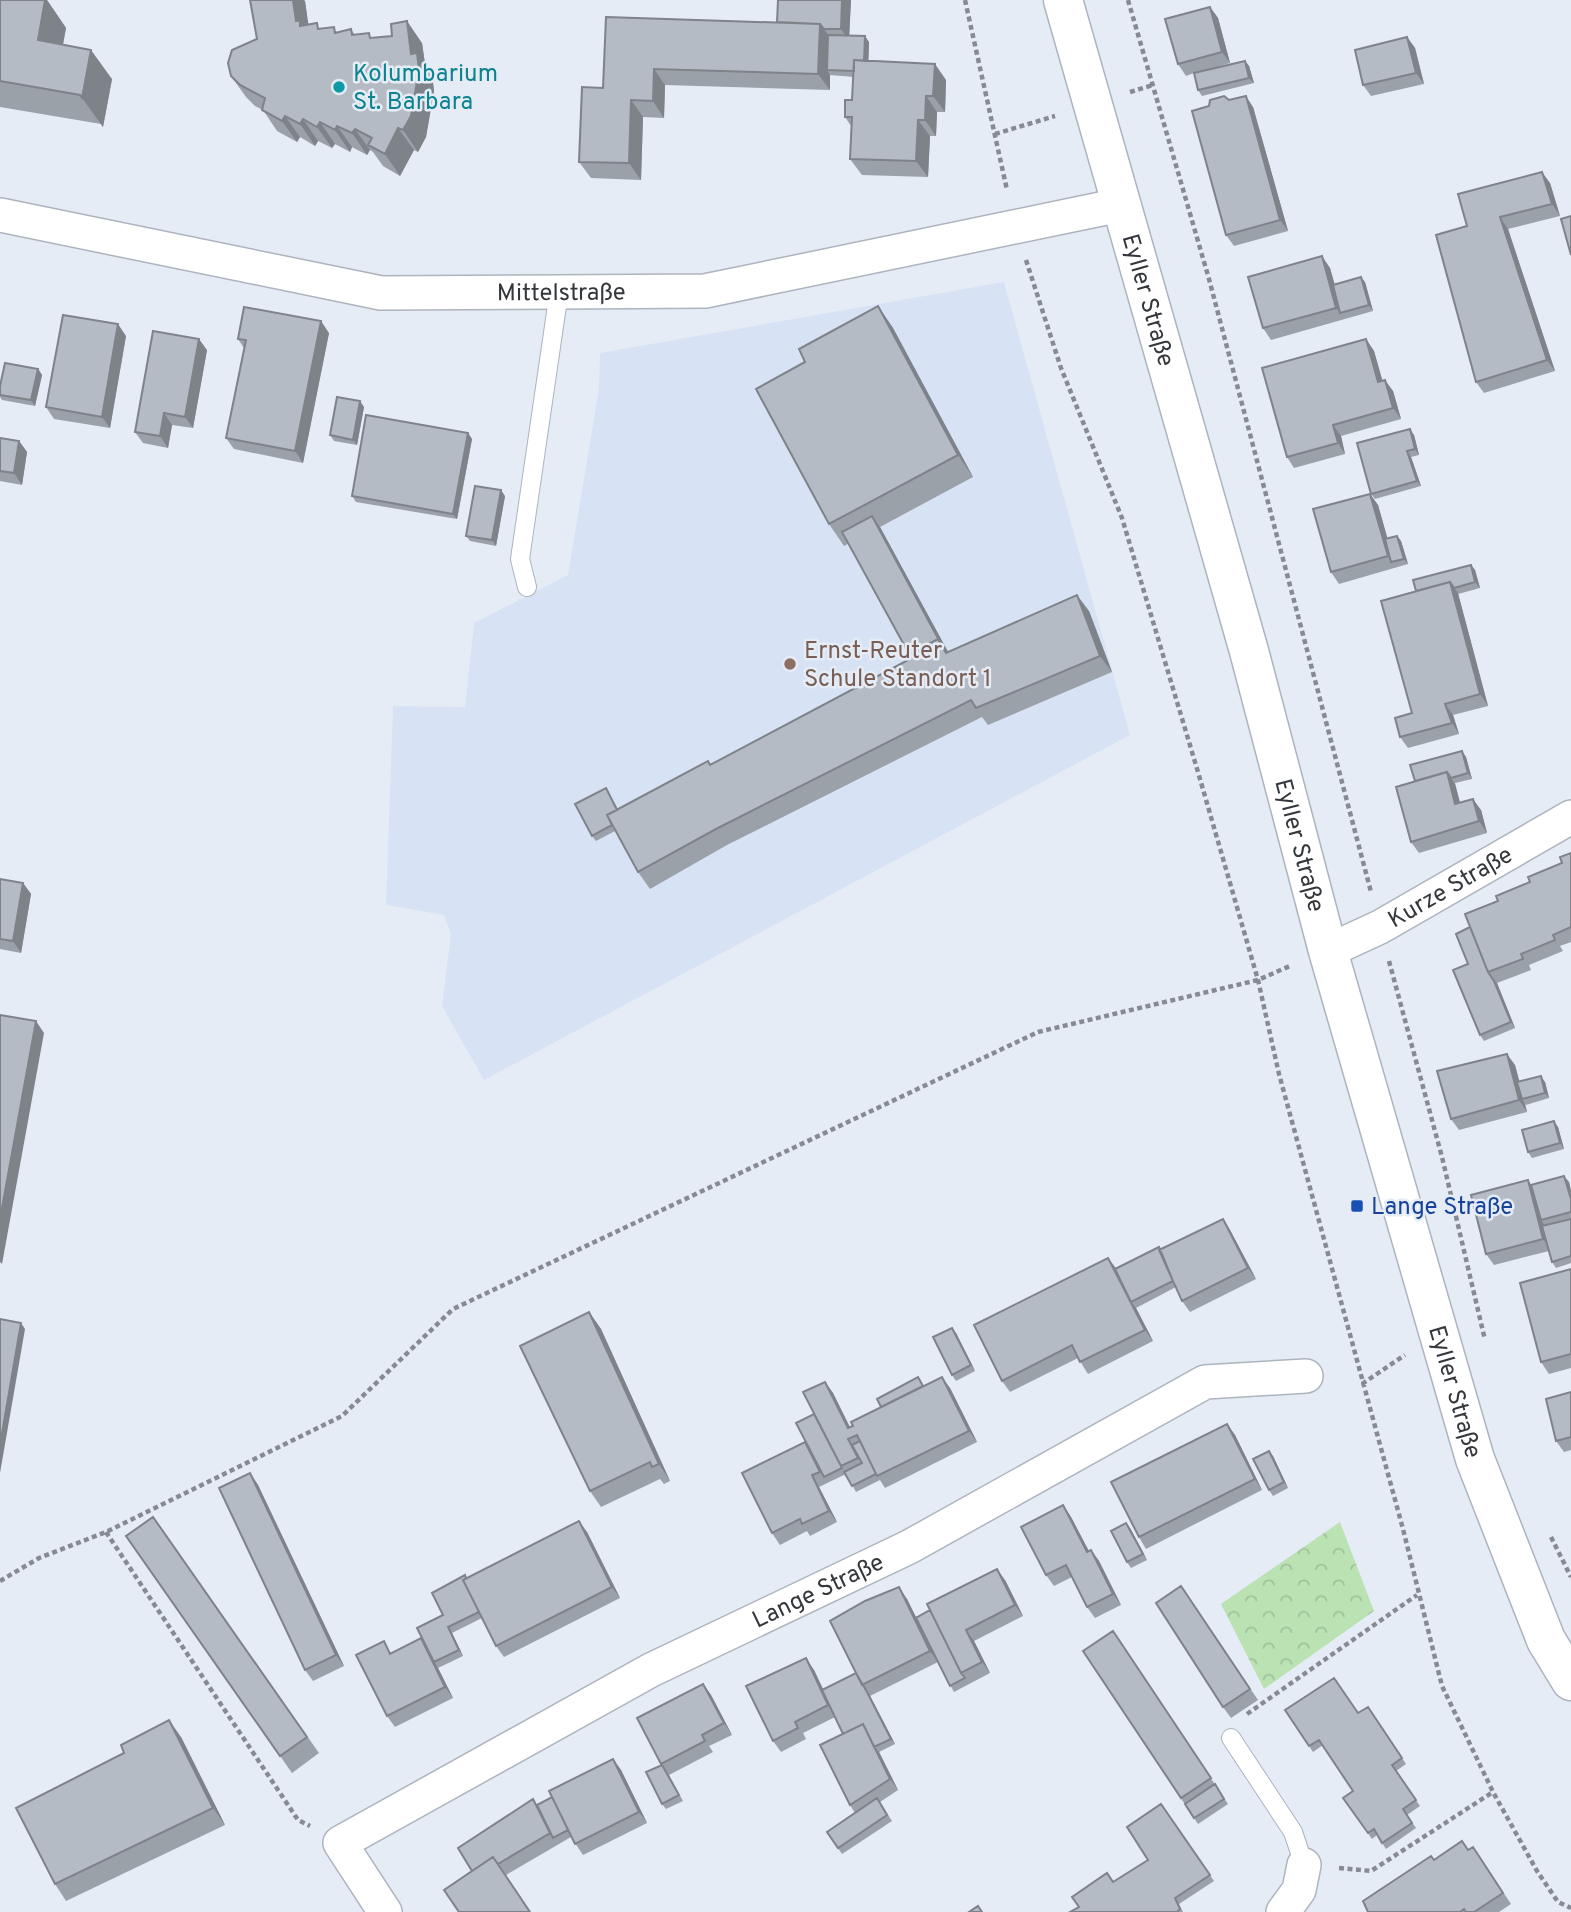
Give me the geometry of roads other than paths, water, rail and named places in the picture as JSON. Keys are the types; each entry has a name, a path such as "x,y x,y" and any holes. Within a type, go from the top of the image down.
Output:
{"main road":[{"name":"Eyller Straße","path":"1063,0 1242,626 1328,951 1475,1458 1546,1640 1571,1681"}],"street":[{"name":"Mittelstraße","path":"0,215 381,293 705,291 1120,205"},
{"name":"Kurze Straße","path":"1328,951 1380,927 1571,817"},
{"name":"Lange Straße","path":"385,1912 340,1843 651,1670 909,1547 1205,1382 1306,1376"},
{"path":"1283,1912 1299,1890 1304,1865"}],"lane":[{"path":"527,587 520,559 559,292"},
{"path":"1231,1738 1293,1832 1304,1865"}],"place":[{"name":"Kolumbarium St. Barbara","path":"339,87"},
{"name":"Ernst-Reuter Schule Standort 1","path":"790,664"},
{"name":"Lange Straße","path":"1357,1206"}]}
